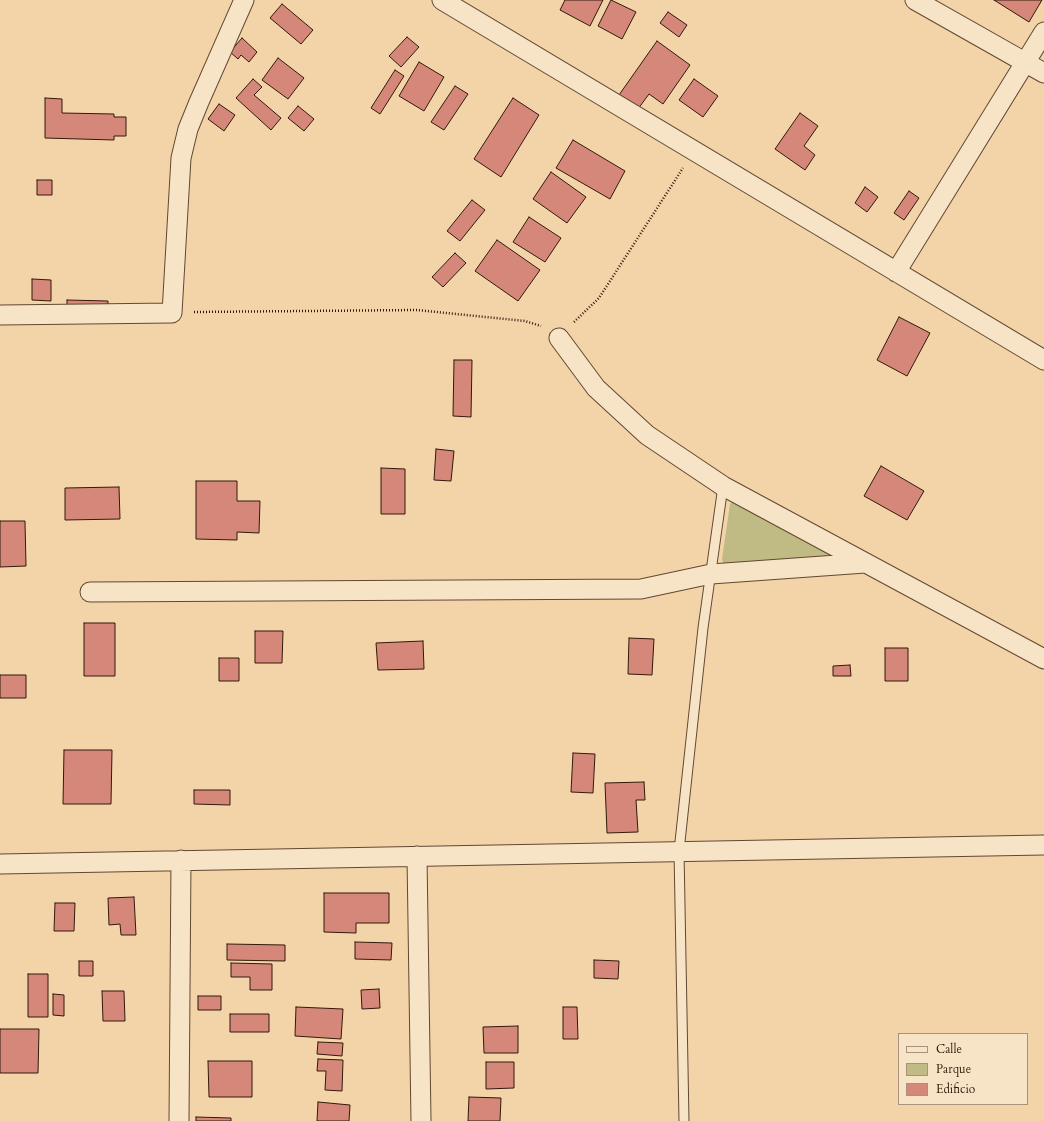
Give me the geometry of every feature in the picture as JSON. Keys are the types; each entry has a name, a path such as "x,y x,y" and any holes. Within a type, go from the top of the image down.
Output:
{"street":[{"path":"0,315 172,313 181,158 188,129 244,0"},
{"path":"442,0 1044,360"},
{"path":"915,0 1044,73"},
{"path":"896,272 1044,32"},
{"path":"559,338 596,388 647,434 723,486 1044,658"},
{"path":"90,592 641,589 711,574 865,563"},
{"path":"0,864 1044,845"},
{"path":"416,856 421,1121"},
{"path":"179,1121 180,860"}],"lane":[{"path":"684,1121 679,851 703,636 723,486"}],"path":[{"path":"172,313 417,310 524,321 545,327 559,338 598,298 694,151"}],"green space":[{"path":"733,501 831,555 826,557 723,563 722,559 730,504"}],"building":[{"path":"565,0 603,0 590,26 560,10"},
{"path":"611,0 636,12 622,39 598,26"},
{"path":"994,0 1042,0 1029,22"},
{"path":"282,4 313,30 301,44 270,18"},
{"path":"668,12 687,25 679,37 660,23"},
{"path":"407,37 419,47 401,67 389,56"},
{"path":"242,38 257,52 249,62 241,55 238,59 230,52"},
{"path":"657,41 690,65 663,104 649,94 638,109 619,95"},
{"path":"278,58 304,78 288,99 262,80"},
{"path":"419,62 444,77 424,111 399,96"},
{"path":"395,70 404,76 380,114 371,108"},
{"path":"253,79 262,87 254,95 281,118 271,130 236,98"},
{"path":"694,79 718,96 703,117 679,100"},
{"path":"455,86 468,94 444,130 431,122"},
{"path":"45,98 62,99 62,113 114,114 114,117 126,117 126,136 114,136 114,140 45,138"},
{"path":"513,98 539,115 501,177 474,159"},
{"path":"219,104 235,115 224,131 208,119"},
{"path":"298,106 314,119 304,131 288,118"},
{"path":"800,113 818,126 804,146 815,155 805,170 775,149"},
{"path":"573,140 625,171 610,199 556,168"},
{"path":"551,172 586,197 567,223 533,199"},
{"path":"37,180 52,180 52,195 37,195"},
{"path":"865,187 878,197 867,212 855,203"},
{"path":"909,191 919,198 904,220 894,213"},
{"path":"472,200 485,210 460,241 447,231"},
{"path":"529,217 561,238 545,262 513,242"},
{"path":"497,240 540,270 518,301 475,271"},
{"path":"455,253 466,263 443,287 432,277"},
{"path":"32,279 51,280 51,301 32,300"},
{"path":"67,300 108,301 108,308 67,308"},
{"path":"899,317 930,333 907,376 877,360"},
{"path":"454,360 472,360 471,417 453,416"},
{"path":"436,449 454,451 451,481 434,480"},
{"path":"881,466 924,491 907,520 864,496"},
{"path":"381,468 405,469 405,514 381,514"},
{"path":"196,481 237,481 237,501 260,501 259,533 237,532 237,540 196,539"},
{"path":"119,487 120,519 65,520 65,488"},
{"path":"0,521 25,521 26,566 0,567"},
{"path":"84,623 115,623 115,676 84,676"},
{"path":"255,631 283,631 282,663 255,663"},
{"path":"629,638 654,639 652,675 628,674"},
{"path":"423,641 424,669 378,670 376,643"},
{"path":"885,648 908,648 908,681 885,681"},
{"path":"219,658 239,658 239,681 219,681"},
{"path":"850,665 851,676 833,676 833,666"},
{"path":"0,675 26,675 26,698 0,698"},
{"path":"64,750 112,750 111,804 63,804"},
{"path":"573,753 595,754 593,793 571,792"},
{"path":"644,782 645,800 636,800 638,832 607,833 605,783"},
{"path":"194,790 230,790 230,805 194,804"},
{"path":"324,893 389,893 389,923 356,923 356,933 324,932"},
{"path":"134,897 136,935 121,935 120,924 109,925 108,898"},
{"path":"55,903 75,903 74,931 54,931"},
{"path":"355,942 392,943 391,960 355,959"},
{"path":"227,944 285,945 285,961 227,960"},
{"path":"594,960 619,961 618,979 594,978"},
{"path":"79,961 93,961 93,976 79,976"},
{"path":"231,963 272,964 272,990 250,990 250,977 231,977"},
{"path":"28,974 48,974 48,1017 28,1017"},
{"path":"379,989 380,1008 362,1009 361,990"},
{"path":"102,991 124,991 125,1021 103,1021"},
{"path":"53,994 64,995 64,1016 53,1015"},
{"path":"198,996 221,996 221,1010 198,1010"},
{"path":"296,1007 343,1009 341,1039 295,1036"},
{"path":"563,1007 577,1007 578,1039 563,1039"},
{"path":"230,1014 269,1014 269,1032 230,1032"},
{"path":"518,1026 518,1053 484,1053 483,1027"},
{"path":"0,1029 39,1029 38,1073 0,1073"},
{"path":"318,1042 343,1043 342,1056 317,1054"},
{"path":"318,1059 343,1060 342,1091 325,1090 326,1071 317,1071"},
{"path":"208,1061 252,1061 252,1097 209,1097"},
{"path":"486,1062 514,1062 514,1088 486,1089"},
{"path":"469,1097 501,1098 500,1121 468,1121"},
{"path":"318,1102 350,1105 349,1121 317,1121"},
{"path":"196,1117 231,1118 231,1121 196,1121"}]}
